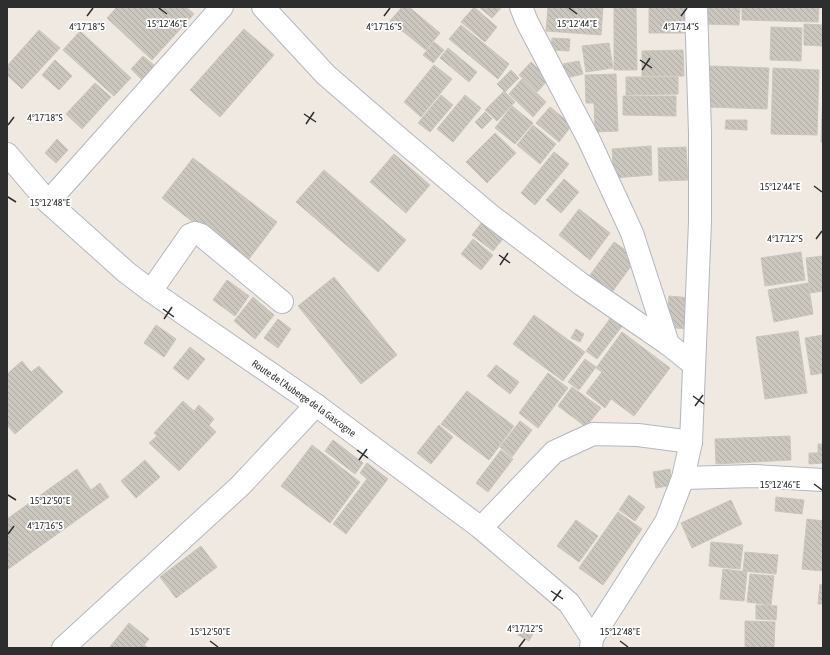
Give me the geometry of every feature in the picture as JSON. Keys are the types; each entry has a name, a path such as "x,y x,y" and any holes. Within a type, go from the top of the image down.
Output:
{"street":[{"path":"48,202 222,7"},
{"path":"263,7 326,75 490,215 580,284 668,344 693,364"},
{"path":"521,7 527,22 589,140 632,233 668,344"},
{"path":"592,643 666,522 683,478 691,442 700,215 700,133 696,7"},
{"name":"Route de l'Auberge de la Gascogne","path":"7,154 48,202 126,272 151,291 316,405 481,528 569,603 592,643"},
{"path":"151,291 190,235 195,233 201,235 282,302"},
{"path":"63,648 240,486 316,405"},
{"path":"481,528 554,452 593,434 638,435 691,442"},
{"path":"683,478 754,476 823,480"}],"building":[{"path":"117,7 186,7 194,14 152,60 107,18"},
{"path":"402,7 409,7 440,33 426,50 390,21"},
{"path":"474,7 497,27 485,42 461,22"},
{"path":"479,7 502,7 492,18"},
{"path":"548,7 603,7 601,35 546,31"},
{"path":"614,7 636,7 637,70 614,70"},
{"path":"649,7 688,7 688,33 649,33"},
{"path":"705,7 740,7 739,25 704,24"},
{"path":"742,7 819,7 818,22 742,20"},
{"path":"804,24 823,25 823,46 804,45"},
{"path":"461,25 509,64 498,79 449,39"},
{"path":"771,27 802,28 801,61 770,60"},
{"path":"244,29 274,55 220,117 190,90"},
{"path":"39,30 60,48 22,89 7,75 7,66"},
{"path":"80,31 131,78 114,96 63,50"},
{"path":"552,38 570,39 569,51 551,50"},
{"path":"434,42 444,50 433,63 423,55"},
{"path":"609,43 613,68 586,72 582,46"},
{"path":"448,48 477,72 469,82 440,58"},
{"path":"683,50 684,76 642,76 642,51"},
{"path":"143,56 155,66 142,80 131,69"},
{"path":"55,60 72,76 59,90 42,75"},
{"path":"579,61 583,74 566,78 563,64"},
{"path":"531,62 549,79 537,92 519,75"},
{"path":"434,65 452,79 421,117 404,102"},
{"path":"709,66 769,68 767,109 707,107"},
{"path":"773,68 819,70 817,135 771,134"},
{"path":"511,70 519,78 505,92 497,84"},
{"path":"616,74 618,131 595,132 594,103 586,103 585,75"},
{"path":"626,77 678,77 678,94 626,95"},
{"path":"522,79 546,102 533,117 509,94"},
{"path":"95,83 111,97 82,129 66,114"},
{"path":"504,91 515,102 497,121 485,110"},
{"path":"823,92 823,142 821,142"},
{"path":"441,95 453,105 430,132 418,123"},
{"path":"465,95 481,108 453,142 437,129"},
{"path":"623,96 676,96 676,116 623,115"},
{"path":"512,106 533,123 515,144 495,128"},
{"path":"550,107 572,125 559,142 536,123"},
{"path":"485,112 492,119 482,129 475,122"},
{"path":"726,120 747,120 747,130 725,129"},
{"path":"533,125 556,144 540,164 517,145"},
{"path":"495,133 516,153 487,183 466,162"},
{"path":"57,139 68,150 56,163 45,153"},
{"path":"651,146 652,175 614,178 612,149"},
{"path":"686,147 688,180 659,181 658,148"},
{"path":"554,152 569,164 535,205 521,193"},
{"path":"394,154 430,185 406,213 370,182"},
{"path":"193,158 277,222 246,263 162,198"},
{"path":"324,170 406,240 378,272 296,202"},
{"path":"564,179 579,192 561,213 546,200"},
{"path":"579,209 610,233 590,260 559,235"},
{"path":"486,217 507,234 493,251 472,235"},
{"path":"473,239 493,255 481,270 461,254"},
{"path":"614,242 637,258 607,299 585,282"},
{"path":"801,252 805,280 765,286 761,258"},
{"path":"823,256 823,291 810,293 806,258"},
{"path":"334,277 397,355 361,384 298,306"},
{"path":"227,280 249,296 235,316 213,300"},
{"path":"808,283 813,314 774,322 768,290"},
{"path":"669,296 691,298 687,329 666,327"},
{"path":"253,297 274,315 255,339 234,321"},
{"path":"534,315 585,352 563,381 513,344"},
{"path":"612,316 623,325 597,359 586,351"},
{"path":"278,319 291,329 278,348 264,338"},
{"path":"156,325 176,339 164,357 144,343"},
{"path":"576,329 584,334 580,342 571,338"},
{"path":"798,331 807,393 765,399 756,337"},
{"path":"622,332 670,368 634,416 611,399 605,408 586,393 602,372 596,368"},
{"path":"823,335 823,373 811,375 805,338"},
{"path":"190,347 205,359 188,380 173,368"},
{"path":"585,359 596,367 579,390 568,382"},
{"path":"22,361 31,372 39,366 63,392 15,434 7,425 7,374"},
{"path":"496,365 519,382 510,394 487,376"},
{"path":"548,373 568,388 538,428 519,413"},
{"path":"572,387 601,408 586,427 558,406"},
{"path":"467,391 514,426 489,460 441,424"},
{"path":"183,401 194,411 199,405 214,419 209,425 216,432 179,471 149,443 157,436 154,433"},
{"path":"520,421 532,430 512,457 500,447"},
{"path":"439,425 453,437 431,464 417,453"},
{"path":"790,436 791,460 716,464 715,439"},
{"path":"333,440 363,463 355,474 325,451"},
{"path":"818,444 823,444 823,463 809,464 809,453 818,453"},
{"path":"312,445 360,482 330,523 281,486"},
{"path":"501,450 513,459 488,492 476,483"},
{"path":"145,460 160,477 136,498 121,481"},
{"path":"367,463 388,479 346,534 333,524 367,479 360,473"},
{"path":"77,469 91,490 100,483 109,497 7,570 7,519"},
{"path":"670,469 672,485 656,488 653,472"},
{"path":"629,495 645,507 635,521 619,510"},
{"path":"776,497 804,500 802,514 775,511"},
{"path":"731,500 742,524 692,548 681,523"},
{"path":"618,512 642,529 603,585 579,568"},
{"path":"807,519 823,521 823,571 802,569"},
{"path":"576,520 598,536 579,562 557,546"},
{"path":"711,542 743,545 740,569 709,566"},
{"path":"201,546 217,567 176,598 160,577"},
{"path":"745,552 778,555 776,574 743,571"},
{"path":"723,569 747,572 744,601 720,599"},
{"path":"750,574 774,576 771,605 747,602"},
{"path":"820,584 823,585 823,604 818,604"},
{"path":"756,605 777,606 776,620 756,619"},
{"path":"745,621 775,622 774,648 745,648"},
{"path":"129,623 149,639 144,645 148,648 109,648"},
{"path":"524,624 535,630 529,641 518,635"}]}
